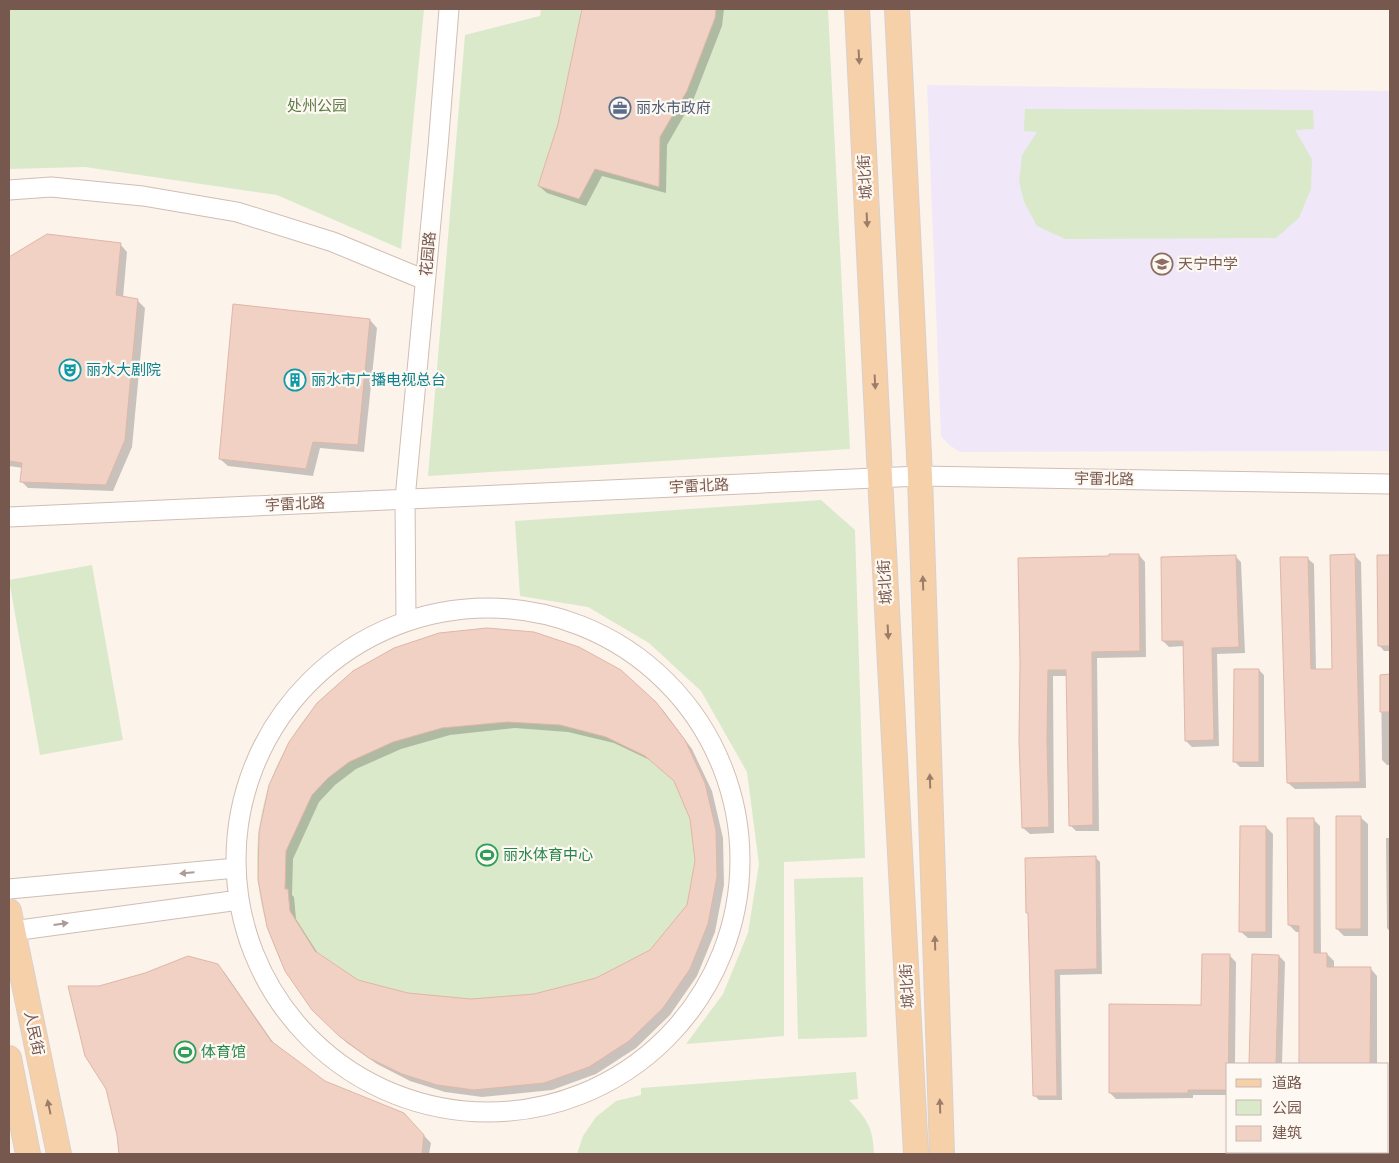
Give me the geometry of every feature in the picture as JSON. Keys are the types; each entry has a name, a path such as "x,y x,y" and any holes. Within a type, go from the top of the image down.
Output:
{"main road":[{"name":"城北街","path":"857,9 916,1154"},
{"name":"城北街","path":"897,9 920,476 942,1154"},
{"name":"人民街","path":"11,921 59,1154"},
{"name":"人民街","path":"9,1058 28,1154"}],"street":[{"name":"花园路","path":"406,620 405,499 449,9"},
{"path":"9,190 51,186 143,196 237,212 334,242 426,280"},
{"name":"宇雷北路","path":"9,517 920,476 1390,484"},
{"path":"463,607 521,608 578,622 630,650 674,688 709,736 731,790 740,848 736,907 718,963 688,1014 647,1056 598,1088 543,1107 484,1113 426,1106 372,1085 323,1052 283,1008 255,957 239,900 236,868 240,815 255,764 280,716 315,676 357,643 406,620 463,607"},
{"path":"9,889 236,868"},
{"path":"11,921 239,900"}],"shaded area":[{"name":"天宁中学","path":"927,85 1390,91 1390,451 960,452 949,445 941,436"}],"green space":[{"name":"处州公园","path":"9,9 424,9 401,249 277,195 85,167 9,169"},
{"path":"541,9 828,9 850,449 428,476 465,35 540,16"},
{"path":"1025,109 1313,110 1314,129 1295,130 1312,159 1311,189 1299,218 1276,238 1065,239 1037,226 1024,202 1019,182 1022,155 1037,132 1024,131"},
{"path":"821,500 855,530 865,858 784,862 784,1036 686,1044 723,994 748,933 759,864 747,772 701,691 649,643 588,607 520,596 515,521"},
{"path":"92,565 123,740 40,755 9,580"},
{"name":"丽水体育中心","path":"486,630 531,634 574,647 613,668 648,697 677,732 698,771 711,814 715,859 711,904 698,947 677,986 648,1021 613,1050 574,1071 531,1084 486,1088 441,1084 398,1071 359,1050 324,1021 295,986 274,947 261,904 257,859 261,814 274,771 295,732 324,697 359,668 398,647 441,634"},
{"path":"863,877 867,1037 798,1039 794,879"},
{"path":"856,1072 858,1099 849,1100 868,1124 874,1154 577,1154 583,1136 596,1117 616,1101 641,1095 641,1088"}],"building":[{"name":"丽水市政府","path":"582,9 716,9 715,18 687,91 660,137 659,187 595,169 579,199 538,186 558,124"},
{"name":"丽水大剧院","path":"47,234 121,243 116,295 138,299 125,440 106,485 20,482 22,463 9,461 9,257"},
{"name":"丽水市广播电视总台","path":"233,304 370,319 358,445 313,442 306,469 219,459"},
{"path":"1109,554 1139,554 1140,651 1092,652 1093,825 1069,826 1066,670 1048,670 1049,827 1022,828 1019,740 1018,558 1109,556"},
{"path":"1355,554 1360,782 1287,783 1280,557 1308,557 1311,669 1332,669 1330,555"},
{"path":"1236,555 1239,647 1212,648 1214,740 1185,741 1183,641 1162,641 1161,557"},
{"path":"1377,555 1390,555 1390,646 1378,646"},
{"path":"487,628 534,632 579,647 621,670 656,702 685,740 705,783 716,830 717,877 708,924 690,969 663,1008 629,1041 589,1067 544,1083 474,1090 437,1085 402,1074 369,1058 339,1036 312,1010 285,971 267,927 258,880 259,832 269,785 289,742 317,703 353,671 394,648 439,633","holes":["507,722 560,725 606,737 645,756 674,781 690,819 695,861 687,905 650,950 596,978 534,994 471,999 408,993 358,980 315,951 290,911 288,889 285,889 286,851 312,795 328,778 349,762 393,742 442,728"]},
{"path":"1234,669 1259,669 1259,762 1233,762"},
{"path":"1390,674 1390,712 1380,712 1380,675"},
{"path":"1336,816 1361,816 1361,929 1336,929"},
{"path":"1287,818 1314,818 1314,953 1327,953 1327,967 1371,967 1370,1063 1299,1063 1299,926 1288,925"},
{"path":"1240,826 1266,826 1266,932 1239,932"},
{"path":"1096,856 1097,969 1055,970 1057,1096 1033,1096 1025,858"},
{"path":"1202,954 1230,954 1228,1063 1226,1063 1226,1090 1188,1090 1188,1093 1109,1093 1109,1004 1201,1005"},
{"path":"1252,954 1279,955 1276,1063 1249,1063"},
{"name":"体育馆","path":"188,956 218,964 271,1041 325,1081 404,1113 424,1135 422,1154 119,1154 117,1135 106,1089 85,1056 68,986 99,986 145,973"}],"place":[{"name":"丽水市政府","path":"620,108"},
{"name":"天宁中学","path":"1162,264"},
{"name":"丽水大剧院","path":"70,370"},
{"name":"丽水市广播电视总台","path":"295,380"},
{"name":"丽水体育中心","path":"487,855"},
{"name":"体育馆","path":"185,1052"}]}
